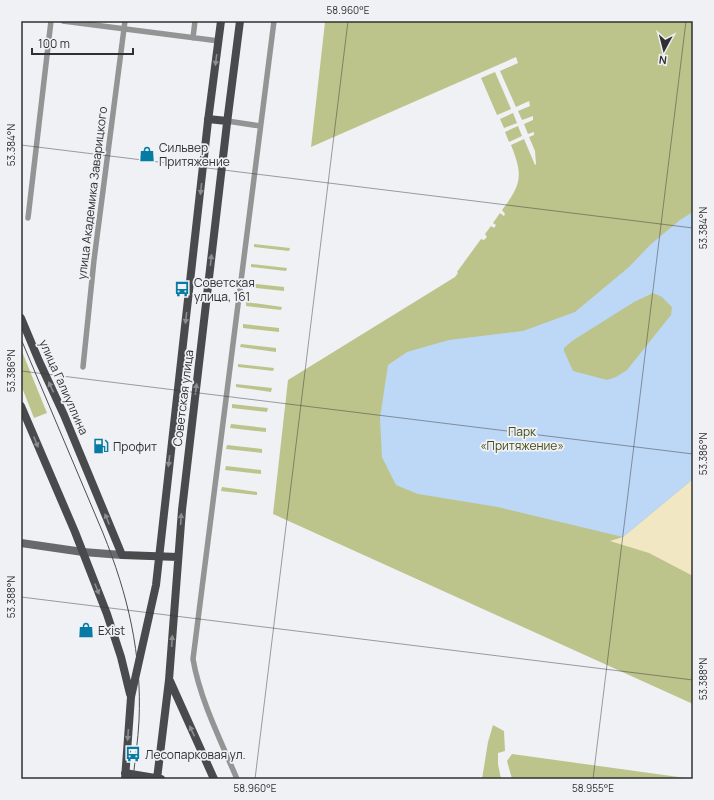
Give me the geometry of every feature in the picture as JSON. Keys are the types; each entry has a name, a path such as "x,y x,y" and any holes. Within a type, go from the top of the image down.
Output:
{"main road":[{"name":"Советская улица","path":"125,776 131,697 156,585 158,556 199,211 208,119 221,21"},
{"name":"Советская улица","path":"159,779 169,680 182,510 240,21"},
{"path":"208,119 227,121"},
{"name":"улица Галиуллина","path":"21,318 64,414 122,555"},
{"path":"21,406 83,552"},
{"path":"21,543 83,552 178,557"},
{"name":"Советская улица","path":"83,552 122,657 131,697"},
{"path":"169,680 214,779"},
{"path":"125,776 159,779"}],"street":[{"path":"28,218 51,21"},
{"path":"63,21 219,41"},
{"name":"улица Академика Заварицкого","path":"83,367 94,260 125,21"},
{"path":"193,38 195,21"},
{"path":"237,779 202,695 193,659 274,21"},
{"path":"227,121 260,126"}],"green space":[{"name":"Парк «Притяжение»","path":"319,21 693,21 693,704 273,514 288,380 455,277 481,239 484,240 487,237 485,234 491,226 494,228 496,225 493,223 500,213 504,216 505,214 502,210 517,186 519,172 511,145 524,139 535,165 536,164 535,151 529,137 534,135 534,132 528,134 524,124 533,120 533,116 522,120 518,111 530,106 529,101 516,107 500,71 518,63 516,57 311,147 325,22"},
{"path":"495,72 511,109 497,115 481,78"},
{"path":"513,113 517,123 504,128 500,119"},
{"path":"518,126 522,136 509,142 505,132"},
{"path":"254,244 290,248 289,251 254,247"},
{"path":"251,264 287,268 286,271 251,267"},
{"path":"248,283 284,287 284,291 248,287"},
{"path":"246,302 282,307 281,310 246,306"},
{"path":"243,324 279,328 279,332 243,328"},
{"path":"241,344 276,348 276,352 240,347"},
{"path":"21,349 47,413 34,418 21,385"},
{"path":"238,364 274,368 273,371 238,367"},
{"path":"236,384 272,388 271,392 236,387"},
{"path":"232,404 268,408 267,412 232,408"},
{"path":"231,424 266,428 266,432 230,428"},
{"path":"227,445 262,449 262,453 226,449"},
{"path":"226,466 261,470 261,474 225,470"},
{"path":"222,487 257,492 257,495 221,491"},
{"path":"493,725 504,731 505,751 498,753 498,764 501,779 482,779 488,742"},
{"path":"512,754 693,779 512,779 507,761"}],"sand":[{"path":"693,479 693,576 649,553 610,541 623,537"}],"water":[{"path":"693,212 693,479 623,537 498,507 418,494 396,485 382,457 380,418 388,365 407,352 449,340 523,331 575,312 629,267 650,245 680,220","holes":["653,293 662,297 672,307 671,315 627,370 616,377 607,380 573,371 564,351 564,348 572,341 634,302"]}],"tram line":[{"path":"21,339 112,556 120,579 132,625 136,648 139,696 139,728 133,779"}],"place":[{"name":"Сильвер Притяжение","path":"147,154"},
{"name":"Советская улица, 161","path":"182,289"},
{"name":"Профит","path":"101,446"},
{"name":"Exist","path":"86,630"},
{"name":"Лесопарковая ул.","path":"133,754"}]}
